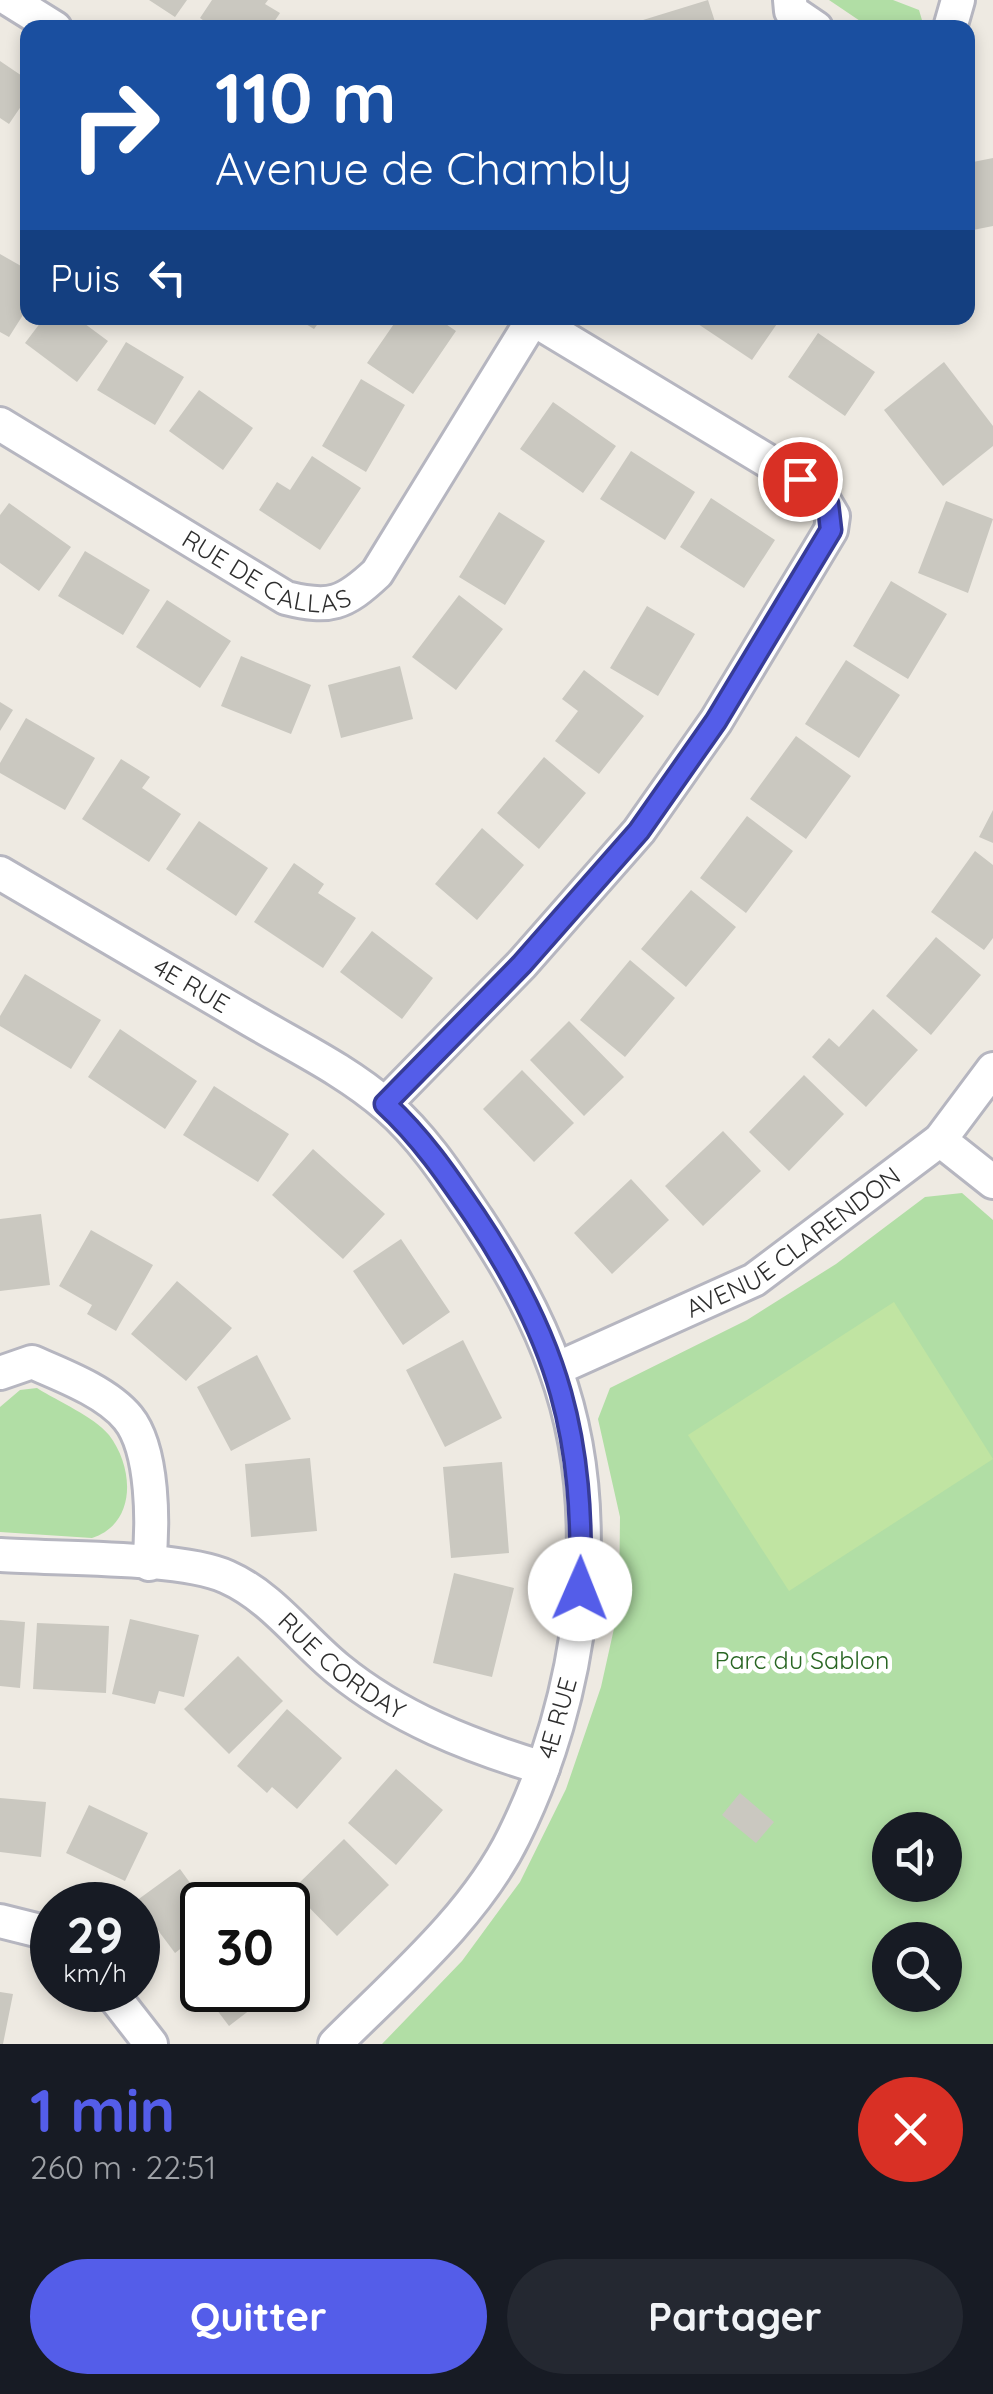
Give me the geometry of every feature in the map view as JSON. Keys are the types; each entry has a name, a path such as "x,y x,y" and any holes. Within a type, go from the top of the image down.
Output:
{"street":[{"path":"10,0 43,20"},
{"path":"790,0 791,11 804,20"},
{"name":"RUE DE CALLAS","path":"0,424 286,598 316,605 349,599 376,572 528,325"},
{"path":"385,1104 522,964 639,831 716,721 831,530 833,516 818,492 544,325"},
{"name":"4E RUE","path":"0,873 358,1083 385,1104 438,1162 510,1268 556,1370 579,1484 580,1627 561,1715 513,1839 468,1905 334,2044"},
{"name":"AVENUE CLARENDON","path":"556,1370 754,1280 940,1140 993,1069"},
{"path":"940,1140 993,1182"},
{"path":"0,1373 32,1362 65,1376 128,1418 146,1463 152,1533 148,1564"},
{"name":"RUE CORDAY","path":"0,1555 148,1564 223,1575 244,1586 373,1696 427,1725 543,1768"},
{"path":"0,1921 30,1928"},
{"path":"126,2012 151,2044"}],"green space":[{"path":"829,0 893,0 919,10 922,20 859,20"},
{"name":"Parc du Sablon","path":"962,1193 993,1220 993,2044 382,2044 462,1961 520,1882 566,1789 601,1687 619,1606 620,1517 598,1419 610,1388 747,1320 836,1264 925,1197"},
{"path":"894,1302 993,1459 789,1591 688,1435"},
{"path":"37,1388 102,1428 124,1463 124,1508 117,1521 92,1538 0,1532 0,1407 20,1390"}],"building":[{"path":"149,0 187,0 175,17"},
{"path":"212,0 268,0 265,4 280,13 275,20 200,18"},
{"path":"708,0 714,20 643,20"},
{"path":"0,61 20,75 20,108 9,124 0,118"},
{"path":"993,158 993,226 975,230 975,162"},
{"path":"0,254 20,265 20,320 9,337 0,332"},
{"path":"39,325 86,325 108,341 77,382 25,343"},
{"path":"393,325 447,325 456,331 413,394 367,363"},
{"path":"700,325 776,325 752,360"},
{"path":"818,333 875,372 845,416 788,377"},
{"path":"126,342 184,377 155,425 97,390"},
{"path":"944,362 993,426 993,446 943,486 884,410"},
{"path":"361,379 405,405 366,472 322,446"},
{"path":"199,390 253,428 223,470 169,431"},
{"path":"553,402 616,446 583,493 520,449"},
{"path":"631,451 695,492 665,540 600,499"},
{"path":"312,456 361,488 320,550 259,510 277,482 290,490"},
{"path":"711,498 775,540 744,588 680,547"},
{"path":"946,501 993,519 968,593 918,573"},
{"path":"9,503 71,547 39,591 0,563 0,515"},
{"path":"499,512 545,541 505,605 459,577"},
{"path":"85,551 150,590 123,635 58,596"},
{"path":"891,581 947,614 908,679 853,646"},
{"path":"459,595 503,629 456,690 412,657"},
{"path":"167,600 231,641 200,688 136,647"},
{"path":"647,606 695,634 658,696 610,668"},
{"path":"241,656 311,685 291,734 221,706"},
{"path":"846,660 900,695 859,758 805,724"},
{"path":"400,666 413,719 341,738 328,685"},
{"path":"584,670 644,716 599,774 555,741 578,711 562,699"},
{"path":"0,702 13,710 0,731"},
{"path":"26,718 95,758 65,810 0,773 0,763"},
{"path":"796,736 851,776 806,839 750,799"},
{"path":"544,757 586,793 539,849 497,813"},
{"path":"121,759 150,777 142,788 181,814 149,862 82,819"},
{"path":"993,810 993,843 979,837"},
{"path":"747,816 793,851 746,913 700,878"},
{"path":"199,821 268,868 236,916 166,869"},
{"path":"482,828 524,865 477,920 435,884"},
{"path":"975,851 993,865 993,938 984,950 931,912"},
{"path":"294,863 324,884 318,893 356,918 323,968 254,922"},
{"path":"691,890 736,927 686,987 641,949"},
{"path":"372,931 433,978 402,1019 340,972"},
{"path":"936,937 981,975 931,1035 886,996"},
{"path":"630,960 675,998 625,1057 580,1020"},
{"path":"25,974 101,1020 71,1069 0,1026 0,1016"},
{"path":"873,1009 918,1050 866,1107 812,1057 829,1038 839,1047"},
{"path":"569,1021 624,1077 584,1116 530,1060"},
{"path":"120,1029 197,1081 165,1129 88,1077"},
{"path":"522,1070 574,1123 534,1162 483,1109"},
{"path":"804,1075 844,1114 789,1171 749,1132"},
{"path":"214,1086 289,1134 258,1182 183,1135"},
{"path":"723,1131 761,1171 703,1226 665,1186"},
{"path":"313,1149 385,1214 343,1259 272,1195"},
{"path":"631,1179 669,1220 612,1274 574,1233"},
{"path":"41,1214 50,1285 0,1291 0,1219"},
{"path":"91,1230 153,1265 116,1331 87,1314 92,1305 59,1286"},
{"path":"401,1239 450,1312 403,1345 353,1271"},
{"path":"177,1281 232,1328 186,1381 131,1334"},
{"path":"463,1340 502,1418 445,1447 406,1370"},
{"path":"257,1355 291,1419 231,1451 197,1387"},
{"path":"310,1458 317,1531 251,1537 245,1464"},
{"path":"502,1462 509,1553 451,1558 443,1467"},
{"path":"454,1573 514,1588 492,1677 433,1663"},
{"path":"130,1619 199,1635 184,1697 159,1691 155,1704 112,1694"},
{"path":"0,1620 25,1622 20,1688 0,1686"},
{"path":"37,1623 109,1626 106,1693 33,1689"},
{"path":"238,1656 283,1701 229,1754 184,1709"},
{"path":"287,1709 342,1758 297,1809 272,1787 267,1793 237,1766"},
{"path":"396,1769 443,1810 396,1865 348,1823"},
{"path":"740,1793 774,1822 756,1843 722,1815"},
{"path":"0,1798 46,1802 41,1857 0,1852"},
{"path":"89,1805 148,1833 125,1881 66,1853"},
{"path":"344,1839 389,1885 337,1936 310,1908 310,1882 300,1882"},
{"path":"180,1869 189,1882 180,1882 180,1949 175,1953 160,1933 160,1884"},
{"path":"0,1992 13,1994 3,2044 0,2044"},
{"path":"218,2012 247,2012 229,2026"}],"route":[{"path":"580,1589 579,1484 568,1409 538,1324 510,1268 438,1162 411,1128 385,1104 578,902 639,831 716,721 822,552 831,530 833,516 828,504 800,479"}]}
